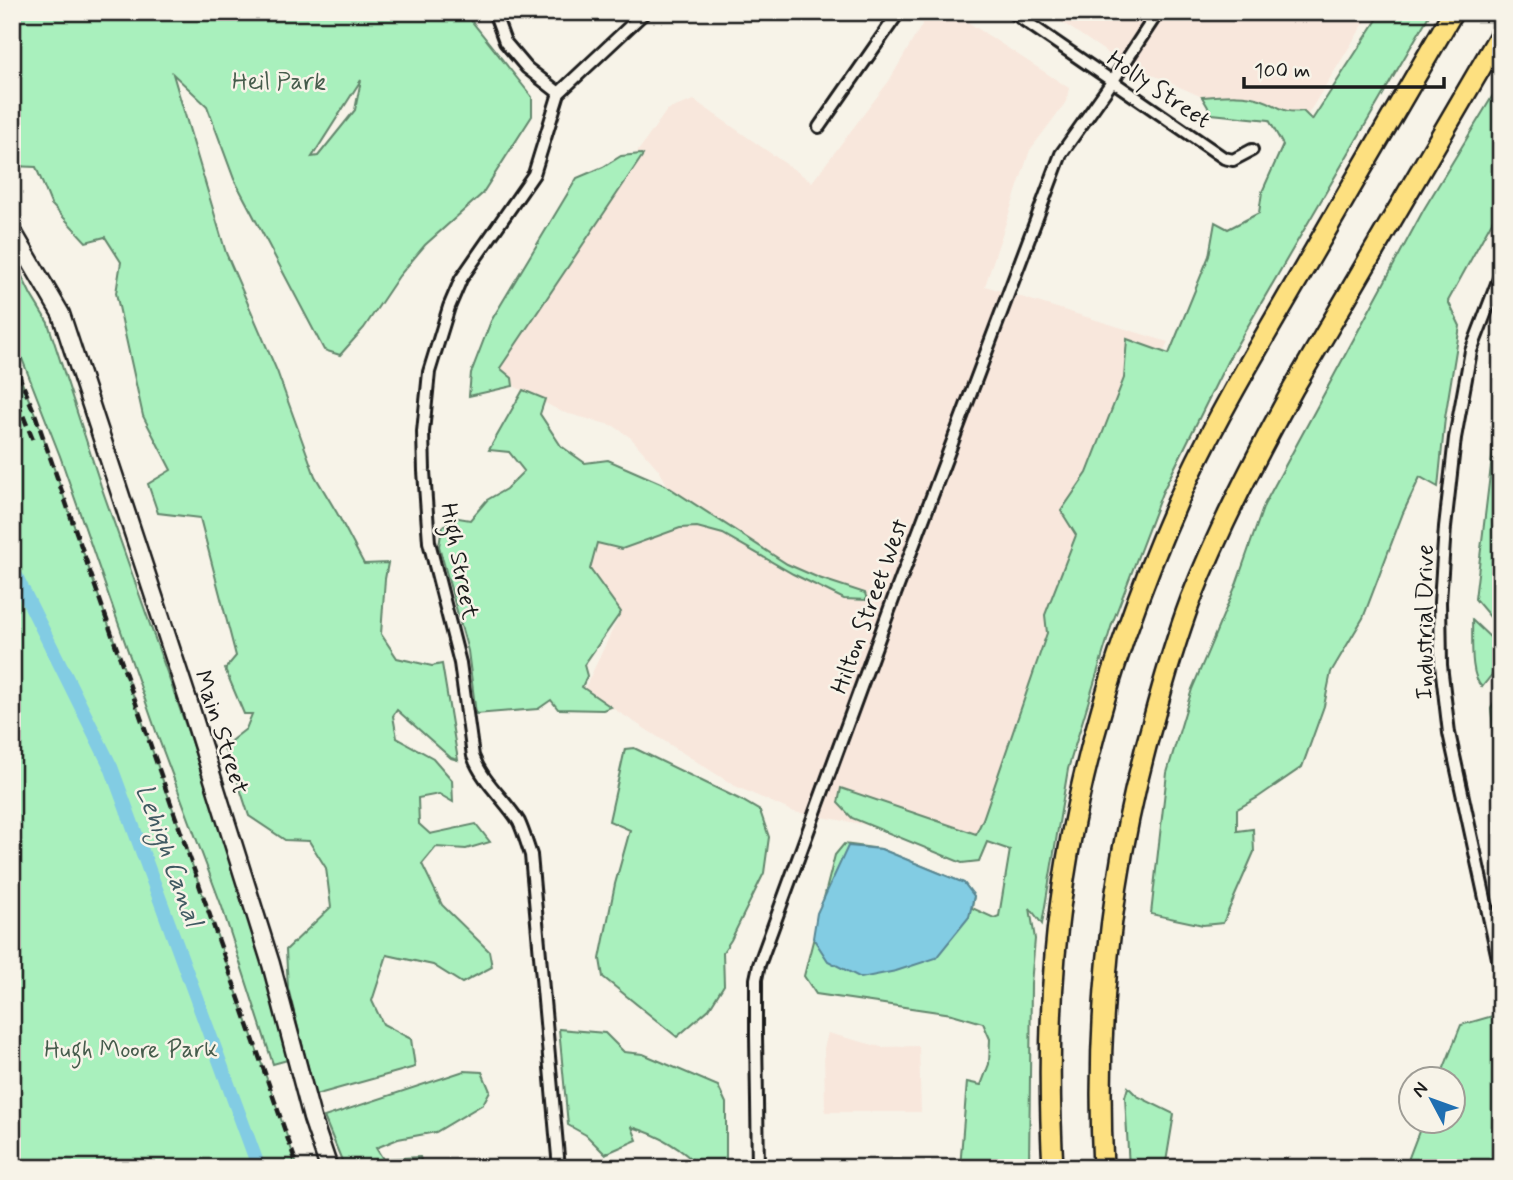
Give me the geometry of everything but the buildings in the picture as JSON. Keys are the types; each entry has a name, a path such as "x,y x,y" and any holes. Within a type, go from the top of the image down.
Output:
{"highway":[{"path":"1053,1168 1050,1096 1052,1000 1062,902 1077,807 1114,667 1130,619 1167,527 1251,358 1453,12"},
{"path":"1103,1168 1100,1108 1102,1035 1111,918 1136,782 1175,644 1191,599 1228,514 1271,430 1501,33"}],"street":[{"path":"494,12 505,42 527,68 559,93"},
{"name":"High Street","path":"559,1168 531,855 518,822 477,768 473,757 460,663 429,542 424,432 429,372 449,307 461,279 534,174 559,93 645,12"},
{"path":"818,127 899,12"},
{"name":"Holly Street","path":"1012,12 1224,158 1233,160 1252,150"},
{"name":"Hilton Street West","path":"758,1168 756,979 759,965 1061,154 1157,12"},
{"name":"Main Street","path":"12,230 61,314 271,964 329,1168"},
{"name":"Industrial Drive","path":"1501,273 1471,351 1455,438 1440,602 1441,666 1449,733 1501,972"}],"shaded area":[{"path":"1047,12 1371,12 1295,135 1242,95 1202,97 1115,58"},
{"path":"954,13 1069,88 1066,102 1030,150 985,286 1168,342 1050,629 992,832 969,843 794,812 735,786 584,690 620,614 586,567 594,539 676,501 659,470 631,438 614,426 562,412 484,370 667,110 694,100 812,182 889,81 927,16"},
{"path":"828,1033 881,1047 919,1046 921,1112 825,1112 824,1048"}],"green space":[{"name":"Heil Park","path":"12,12 468,12 470,19 532,97 532,116 482,194 425,245 399,276 364,328 340,355 324,350 234,179 207,106 173,74 226,253 277,371 315,476 364,564 388,563 381,634 397,658 432,666 442,664 458,760 451,758 397,710 393,716 397,738 433,758 452,780 453,802 439,794 418,798 419,824 430,834 476,824 490,842 466,849 436,847 422,864 442,905 489,951 492,967 462,983 433,965 387,955 372,1001 383,1024 411,1039 415,1067 315,1095 288,988 286,950 331,907 326,868 309,841 285,840 249,816 232,764 223,747 246,729 252,714 244,714 225,669 236,656 200,518 158,513 148,484 171,470 143,416 116,293 121,262 105,237 86,242 51,204 36,167 12,166","holes":["361,80 355,110 318,156 312,157"]},
{"path":"1382,12 1431,12 1228,360 1162,493 1112,624 1068,769 1042,924 1030,908 1035,939 1031,984 1029,1168 960,1168 967,1082 981,1085 989,1064 990,1039 983,1023 952,1014 816,994 804,976 835,855 844,844 881,849 964,883 974,896 972,908 994,918 999,916 1010,850 987,842 979,861 962,863 852,818 838,803 841,788 976,834 1047,633 1045,615 1076,535 1061,511 1087,473 1124,378 1127,339 1169,354 1209,256 1215,222 1228,229 1259,213 1262,192 1283,145 1269,120 1212,114 1202,97 1253,97 1285,110 1303,111 1312,120"},
{"path":"1501,82 1501,205 1448,301 1460,326 1445,418 1438,487 1420,477 1403,513 1363,618 1331,672 1324,706 1302,767 1237,809 1237,831 1253,829 1254,852 1223,923 1203,925 1151,914 1167,773 1192,689 1236,585 1264,505 1424,209"},
{"path":"643,155 500,368 512,378 513,386 469,396 471,373 491,321 577,178 621,156"},
{"path":"12,256 48,323 101,486 187,729 243,898 291,1059 273,1064 222,907 158,737 60,456 12,333"},
{"name":"Hugh Moore Park","path":"12,359 35,414 298,1168 12,1168"},
{"path":"1501,383 1501,630 1475,599"},
{"path":"523,390 545,399 540,414 561,446 585,463 608,460 665,485 787,564 865,593 867,600 844,599 793,574 723,534 697,527 680,528 622,549 597,543 590,569 621,612 584,665 587,676 582,687 611,707 603,710 558,709 551,700 538,709 476,714 468,651 439,546 442,528 453,517 470,520 487,500 506,489 524,471 509,452 489,450"},
{"path":"1472,620 1501,644 1501,663 1482,687 1473,665"},
{"path":"1501,686 1501,777 1491,709"},
{"path":"634,748 760,811 769,837 764,873 723,952 724,985 709,1009 677,1037 603,977 600,959 615,884 630,830 609,821 625,749"},
{"path":"1496,1015 1501,1042 1501,1168 1405,1168 1418,1134 1468,1134 1468,1064 1446,1064 1461,1025"},
{"path":"559,1029 605,1033 624,1052 643,1054 718,1086 726,1103 726,1168 700,1168 669,1143 632,1127 637,1140 605,1154 586,1135 568,1125"},
{"path":"464,1071 482,1072 490,1091 483,1104 436,1132 398,1139 376,1148 383,1159 420,1157 423,1168 345,1168 324,1117"},
{"path":"1128,1087 1137,1096 1174,1114 1165,1168 1129,1168 1125,1097"}],"water":[{"path":"848,846 881,849 964,883 974,896 969,917 936,958 896,971 861,978 828,961 813,938 817,913"}],"waterway":[{"name":"Lehigh Canal","path":"12,568 111,767 259,1168"}],"railway":[{"path":"12,359 35,414 298,1168"},
{"path":"12,388 33,440"}]}
